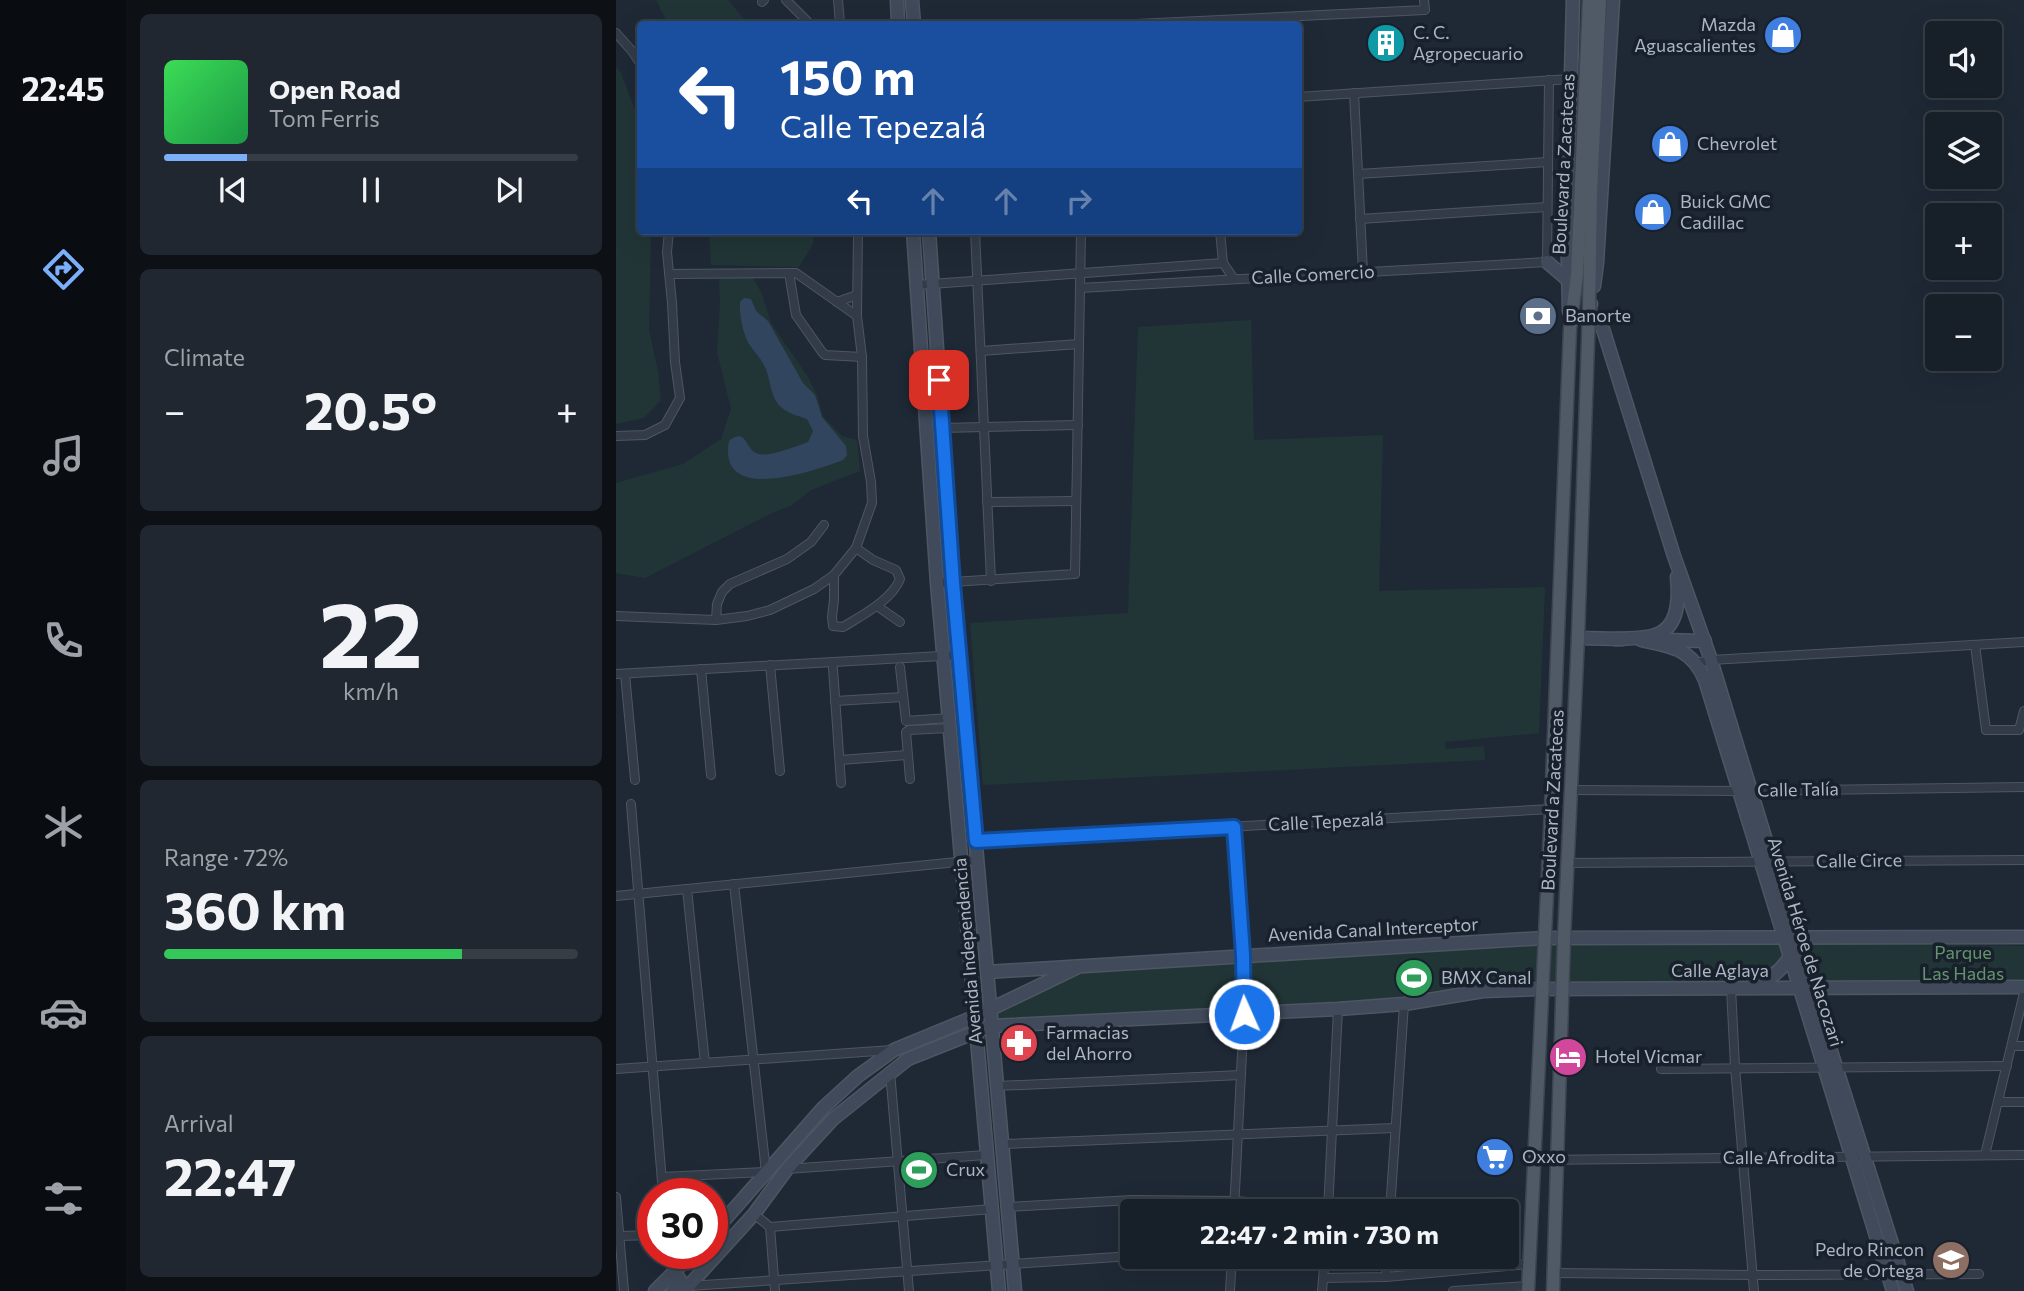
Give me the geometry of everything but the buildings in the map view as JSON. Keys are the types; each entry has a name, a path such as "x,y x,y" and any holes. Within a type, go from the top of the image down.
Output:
{"main road":[{"path":"897,0 898,21"},
{"path":"912,0 914,21"},
{"name":"Boulevard a Zacatecas","path":"1528,1289 1570,329 1568,280 1573,0"},
{"name":"Boulevard a Zacatecas","path":"1570,329 1577,275 1589,0"},
{"name":"Boulevard a Zacatecas","path":"1553,1291 1600,0"},
{"name":"Boulevard a Zacatecas","path":"1589,312 1597,263 1613,0"},
{"name":"Avenida Independencia","path":"913,235 937,583 999,1291"},
{"name":"Avenida Independencia","path":"929,235 953,583 1015,1291"},
{"path":"1547,262 1568,280"},
{"name":"Avenida Héroe de Nacozari","path":"1589,312 1603,329 1674,556 1711,660 1745,791"},
{"path":"1615,639 1656,635 1671,623 1678,595 1674,556"},
{"path":"1559,615 1566,629 1578,638 1704,641"},
{"path":"1641,640 1671,647 1697,663"},
{"name":"Avenida Héroe de Nacozari","path":"1697,663 1745,791 1895,1274 1907,1291"},
{"name":"Avenida Héroe de Nacozari","path":"1791,937 1791,956 1805,988"},
{"name":"Calle Aglaya","path":"1544,938 2024,937"},
{"name":"Avenida Canal Interceptor","path":"728,1216 824,1108 858,1076 894,1049 990,1010 1082,965 1544,938"},
{"path":"1735,988 1765,981 1783,969 1791,956"},
{"path":"987,972 1082,965"},
{"name":"Calle Aglaya","path":"1542,989 2024,987"},
{"path":"687,1288 754,1214 787,1169 833,1119 908,1059 992,1026 1338,1009 1404,1004 1483,991 1542,989"},
{"path":"693,1269 699,1274"},
{"path":"655,1291 674,1271 680,1280 673,1291"},
{"name":"Avenida Héroe de Nacozari","path":"1894,1291 1895,1274"}],"street":[{"path":"786,0 807,21"},
{"path":"838,0 841,21"},
{"path":"1198,21 1424,10 1424,0"},
{"path":"616,33 637,58"},
{"path":"1302,97 1571,79"},
{"path":"1547,262 1551,80"},
{"path":"1353,93 1363,272"},
{"path":"1358,174 1548,162"},
{"path":"1360,219 1547,207"},
{"path":"616,436 645,435 665,425 680,398 667,252 669,235"},
{"path":"616,616 716,620 770,610 803,595 834,575 856,548 872,503 872,482 863,436 862,357 857,316 858,235"},
{"path":"975,235 991,580"},
{"path":"937,583 1075,574 1080,235"},
{"path":"1220,235 1223,263 1234,279"},
{"name":"Calle Comercio","path":"1080,288 1547,262"},
{"path":"917,285 1223,263"},
{"path":"789,273 796,315 822,352 825,355 862,357"},
{"path":"669,274 800,274 857,316"},
{"path":"837,302 857,295"},
{"path":"981,351 1079,344"},
{"path":"942,429 1078,425"},
{"path":"987,502 1076,501"},
{"path":"716,620 717,604 722,592 730,584 787,559 811,542 824,525"},
{"path":"834,575 833,626 843,627 877,606 898,586 900,579 896,570 873,560 856,548"},
{"path":"877,606 900,622"},
{"path":"1697,663 2024,642"},
{"path":"1975,645 1986,730 2019,730 2024,711"},
{"path":"635,780 620,674 960,655"},
{"path":"770,665 780,771"},
{"path":"900,667 906,721 949,723"},
{"path":"832,668 841,783"},
{"path":"701,669 710,775"},
{"path":"835,701 903,697"},
{"path":"910,779 906,732 949,723"},
{"path":"839,760 907,755"},
{"name":"Calle Talía","path":"1571,790 2024,788"},
{"path":"631,804 662,1178 766,1172 734,884"},
{"name":"Calle Tepezalá","path":"976,841 1551,809"},
{"path":"1234,827 1243,955 1244,1014 1235,1199"},
{"path":"616,896 977,860"},
{"name":"Calle Circe","path":"1568,863 2024,860"},
{"path":"688,889 705,1063"},
{"path":"1735,988 1735,1068 1754,1291"},
{"path":"1985,1155 2024,993"},
{"path":"1391,1199 1404,1004"},
{"path":"1329,1199 1338,1009"},
{"path":"2012,1046 2024,1046"},
{"path":"616,1069 894,1049"},
{"path":"1661,1069 2007,1066"},
{"path":"890,1072 909,1291"},
{"path":"997,1086 1241,1075"},
{"path":"1998,1102 2024,1102"},
{"path":"1003,1144 1395,1128"},
{"path":"787,1169 986,1155"},
{"name":"Calle Afrodita","path":"1535,1160 2024,1155"},
{"path":"616,1197 624,1291"},
{"path":"1007,1207 1120,1201"},
{"path":"754,1214 770,1227 992,1209"},
{"path":"770,1227 775,1291"},
{"path":"620,1236 637,1235"},
{"path":"687,1288 1120,1257"},
{"path":"1323,1278 1385,1277 1529,1264"},
{"path":"1230,1291 1231,1269"},
{"path":"1322,1291 1324,1269"},
{"path":"1385,1277 1386,1269"},
{"path":"1554,1273 1979,1274"},
{"path":"1453,1291 1528,1289"}],"green space":[{"path":"656,0 728,0 746,21 666,21"},
{"path":"616,67 621,73 637,115 637,235 651,235 649,330 661,400 644,418 616,424"},
{"path":"709,235 814,235 813,244 799,267 711,265"},
{"path":"719,278 753,278 762,294 771,323 808,377 823,416 842,436 857,440 860,471 811,490 792,505 645,578 616,573 616,483 683,464 721,439 731,409 717,352"},
{"path":"1251,320 1254,440 1383,435 1379,591 1545,587 1539,733 1445,742 1446,749 1484,746 1485,760 983,785 970,623 1128,613 1138,327"},
{"path":"1783,942 1787,952 1770,970 1760,977 1737,985 1533,980 1474,984 1370,1002 1000,1023 996,1014 1085,971 1382,955 1536,943"},
{"name":"Parque Las Hadas","path":"1805,944 2024,946 2024,979 1993,982 1817,981"}],"water":[{"path":"744,298 751,299 756,311 768,321 803,383 815,395 822,417 846,446 847,455 843,460 811,471 771,479 752,478 738,473 729,461 729,441 735,437 740,436 754,452 764,455 808,442 813,431 807,419 785,410 775,399 765,367 749,344 743,329 740,302"}],"place":[{"name":"Mazda Aguascalientes","path":"1783,35"},
{"name":"C. C. Agropecuario","path":"1386,43"},
{"name":"Chevrolet","path":"1670,144"},
{"name":"Buick GMC Cadillac","path":"1653,212"},
{"name":"Banorte","path":"1538,316"},
{"name":"BMX Canal","path":"1414,978"},
{"name":"Farmacias del Ahorro","path":"1019,1043"},
{"name":"Hotel Vicmar","path":"1568,1057"},
{"name":"Oxxo","path":"1495,1157"},
{"name":"Crux","path":"919,1170"},
{"name":"Pedro Rincon de Ortega","path":"1951,1260"}],"route":[{"path":"939,380 953,583 976,841 1234,827 1243,955 1244,1014"}]}
